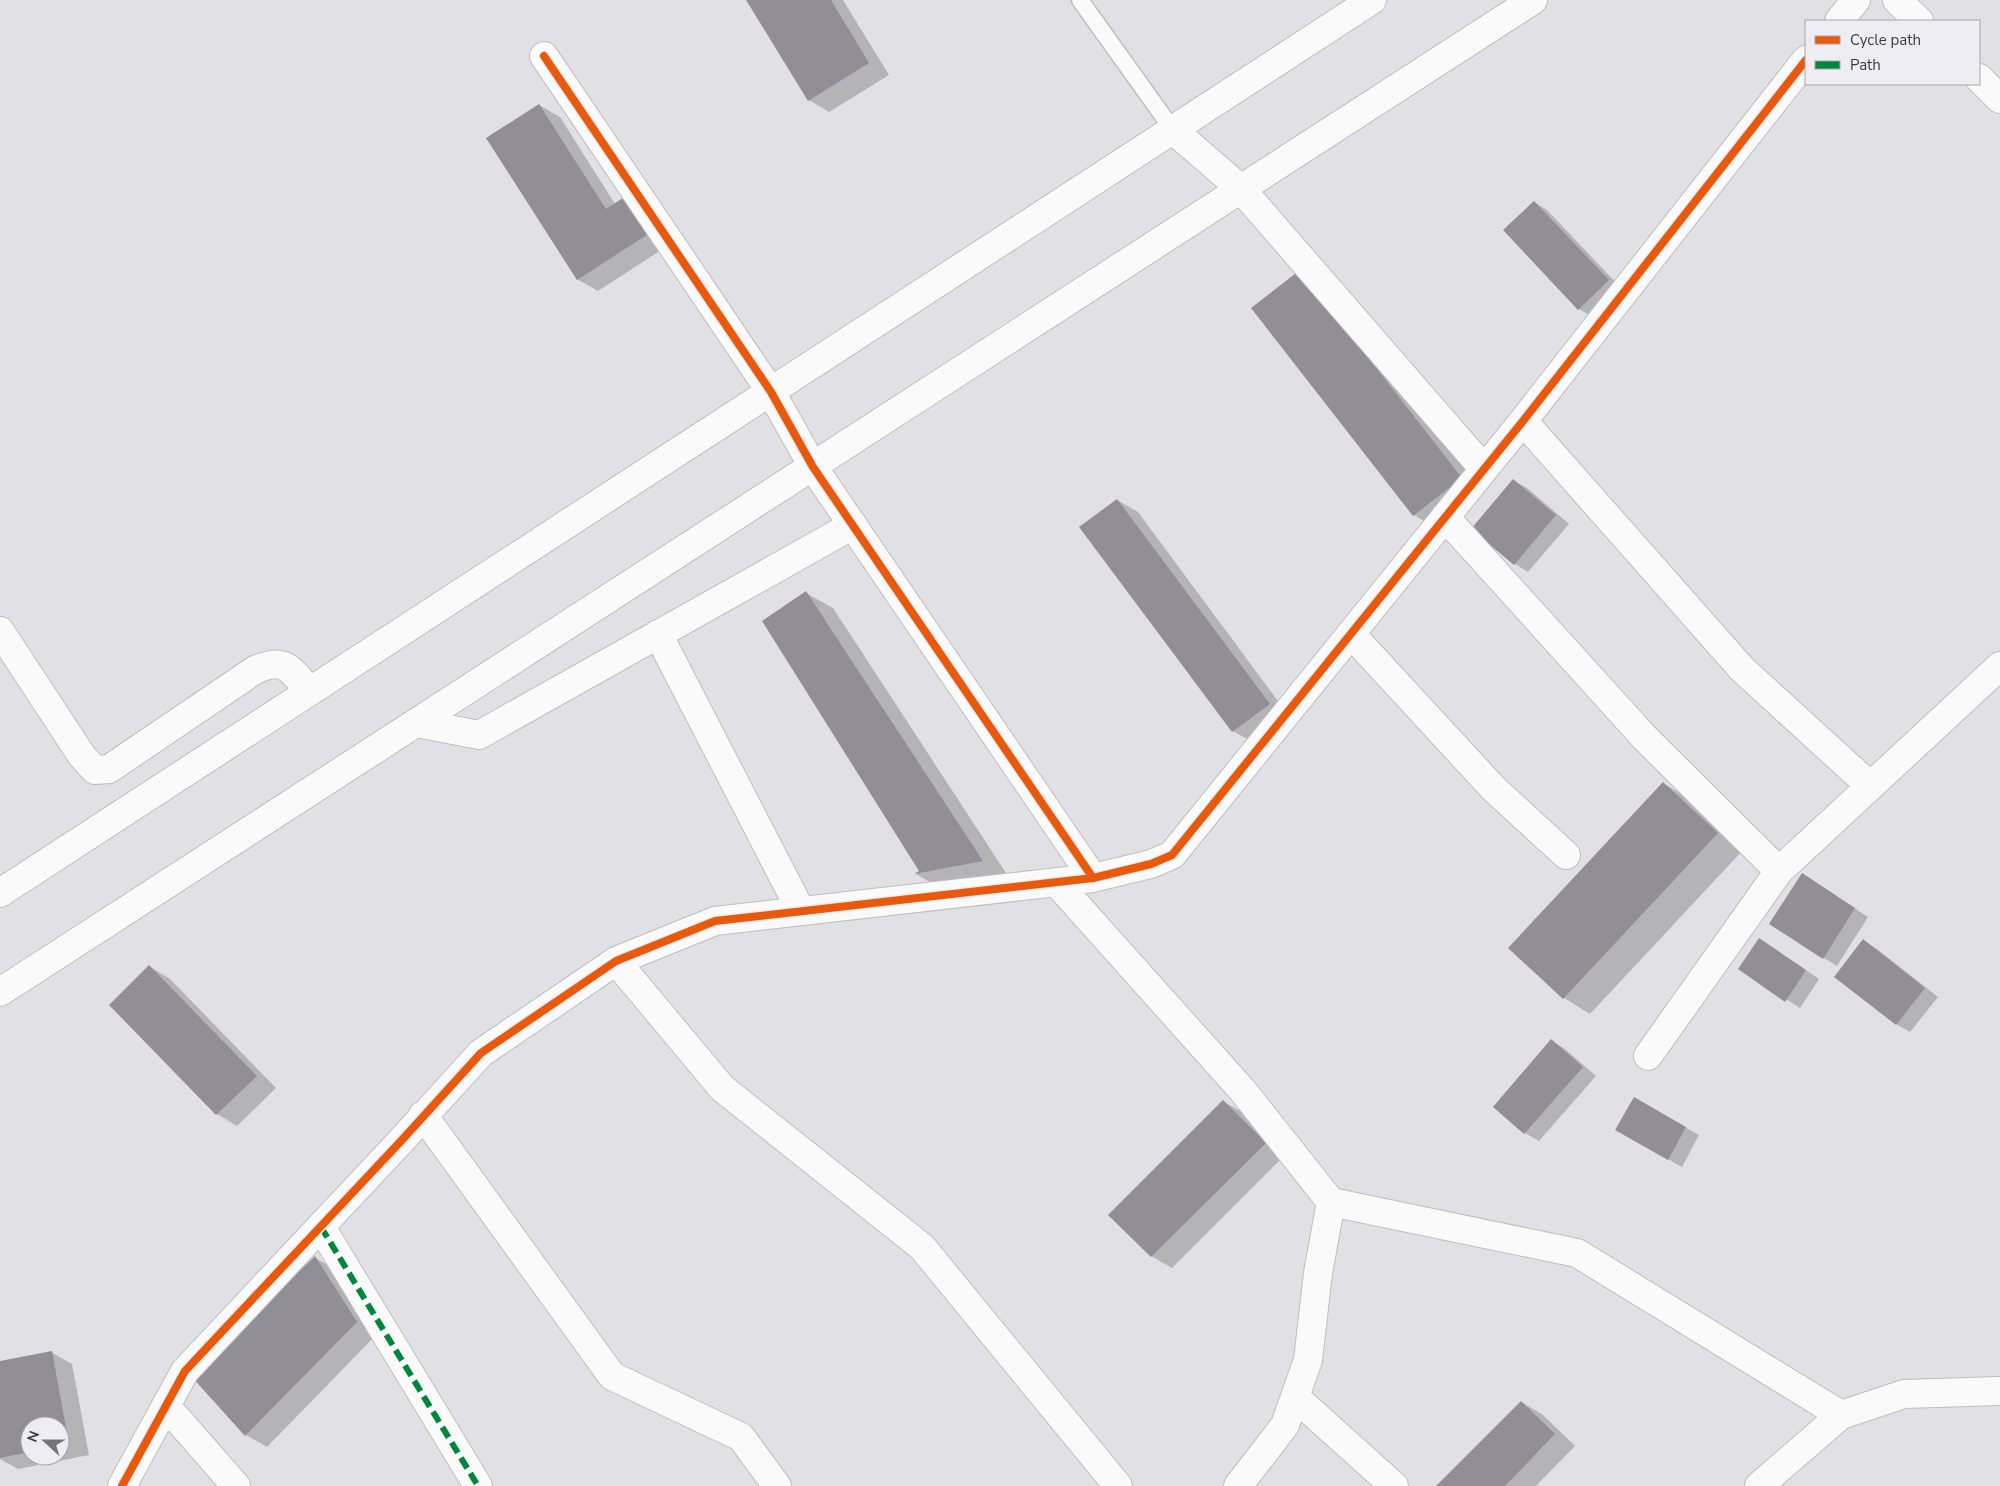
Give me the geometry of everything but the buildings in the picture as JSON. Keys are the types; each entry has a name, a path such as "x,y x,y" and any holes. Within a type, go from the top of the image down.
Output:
{"street":[{"path":"0,893 1372,0"},
{"path":"0,992 1533,0"},
{"path":"1839,20 1856,0"},
{"path":"1897,0 1918,20"},
{"path":"544,56 771,392 813,467 1093,878"},
{"path":"122,1486 185,1372 423,1115 482,1053 616,961 715,921 1093,878 1151,864 1172,855 1523,421 1805,61"},
{"path":"1980,79 2000,99"},
{"path":"1173,130 1241,189 1484,469"},
{"path":"1523,421 1742,668 1869,785"},
{"path":"1445,517 1645,738 1779,871"},
{"path":"417,723 479,735 853,525"},
{"path":"0,632 82,756 95,770 109,769 255,670 272,663 286,666 310,691"},
{"path":"658,634 801,911"},
{"path":"1351,634 1494,789 1566,855"},
{"path":"1648,1056 1779,871 1869,785 2000,666"},
{"path":"1056,882 1243,1090 1331,1202 1576,1252 1841,1414"},
{"path":"616,961 722,1088 922,1248 1118,1486"},
{"path":"423,1115 612,1376 740,1437 778,1486"},
{"path":"1238,1486 1285,1425 1308,1360 1318,1273 1331,1202"},
{"path":"320,1227 478,1486"},
{"path":"1759,1486 1841,1414 1904,1394 2000,1392"},
{"path":"1295,1397 1394,1486"},
{"path":"166,1406 236,1486"}],"lane":[{"path":"1080,0 1173,130"}],"marked path":[{"path":"321,1227 478,1486"}],"cycle path":[{"path":"544,56 771,392 813,467 1093,878"},
{"path":"122,1486 185,1371 481,1053 616,961 715,921 1093,878 1151,864 1172,855 1523,421 1805,61"}]}
